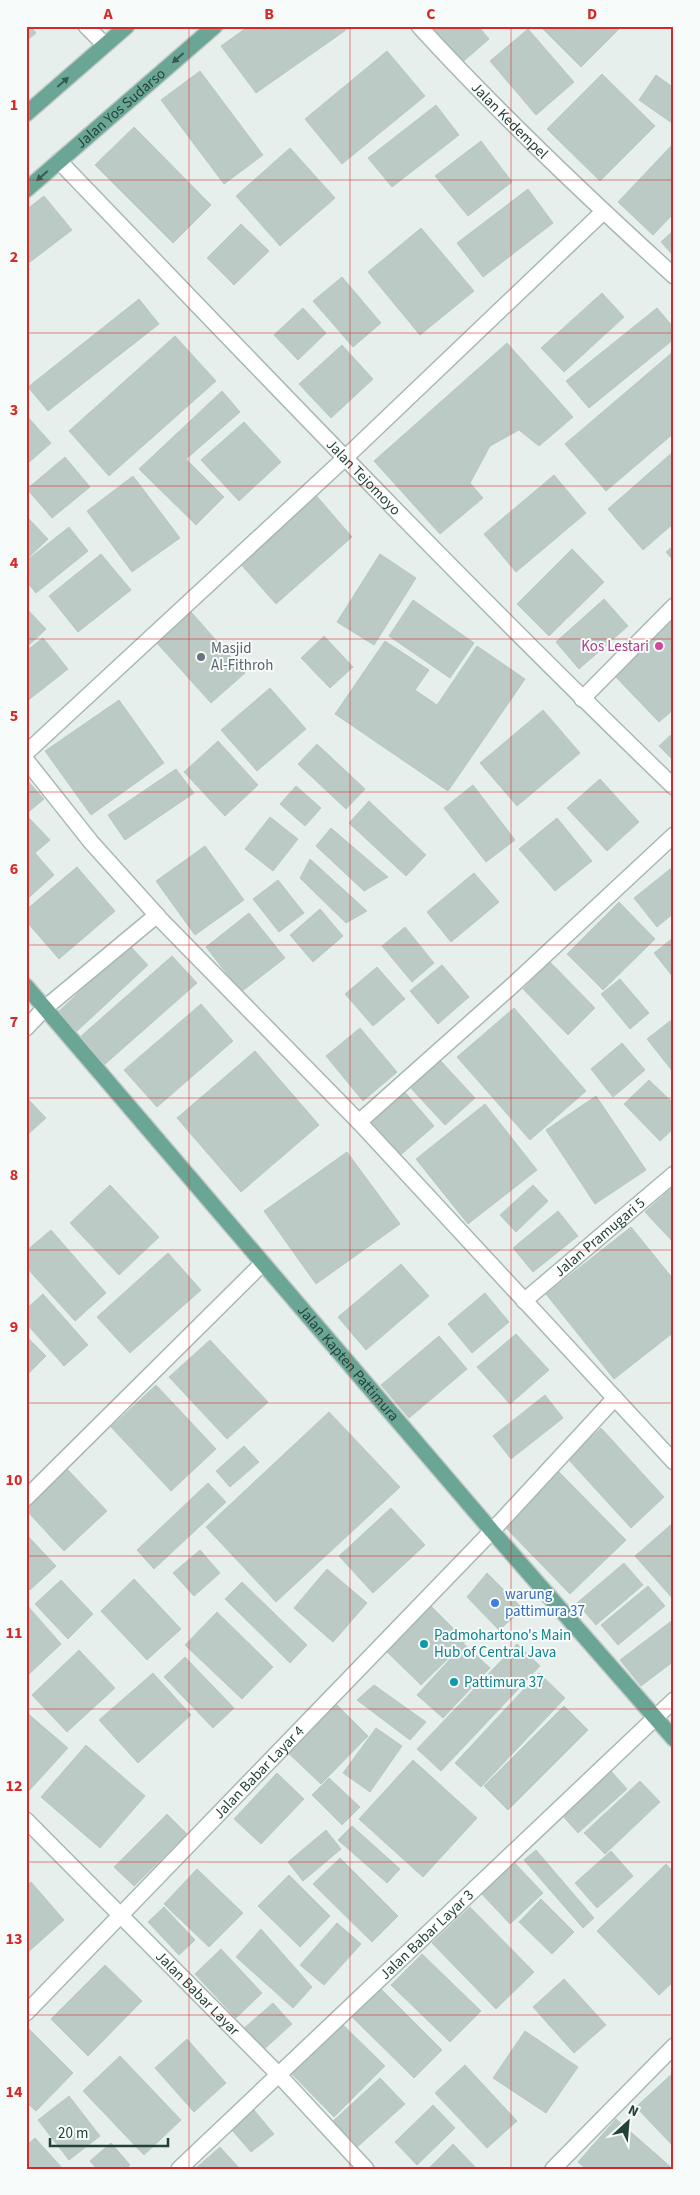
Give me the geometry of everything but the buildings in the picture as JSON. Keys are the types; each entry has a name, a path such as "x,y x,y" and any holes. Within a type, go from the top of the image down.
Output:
{"main road":[{"path":"26,114 127,26"},
{"name":"Jalan Yos Sudarso","path":"26,190 215,26"},
{"name":"Jalan Kapten Pattimura","path":"26,986 492,1531 674,1739"}],"street":[{"path":"86,26 105,45"},
{"name":"Jalan Kedempel","path":"419,26 462,74 603,212 674,276"},
{"name":"Jalan Tejomoyo","path":"59,162 345,458 582,699 674,787"},
{"path":"26,753 345,458 603,212"},
{"path":"582,699 674,606"},
{"path":"26,760 91,842 157,916 359,1122 674,1462"},
{"path":"359,1122 514,984 674,835"},
{"path":"26,1028 45,1008 157,916"},
{"name":"Jalan Pramugari 5","path":"524,1301 674,1174"},
{"path":"26,1498 263,1263"},
{"name":"Jalan Babar Layar 4","path":"26,2013 492,1531 615,1398"},
{"name":"Jalan Babar Layar 3","path":"178,2169 674,1700"},
{"name":"Jalan Babar Layar","path":"26,1820 278,2074 366,2169"},
{"path":"553,2169 674,2046"}],"place":[{"name":"Kos Lestari","path":"659,646"},
{"name":"Masjid Al-Fithroh","path":"201,657"},
{"name":"warung pattimura 37","path":"495,1603"},
{"name":"Padmohartono's Main Hub of Central Java","path":"424,1644"},
{"name":"Pattimura 37","path":"454,1682"}]}
